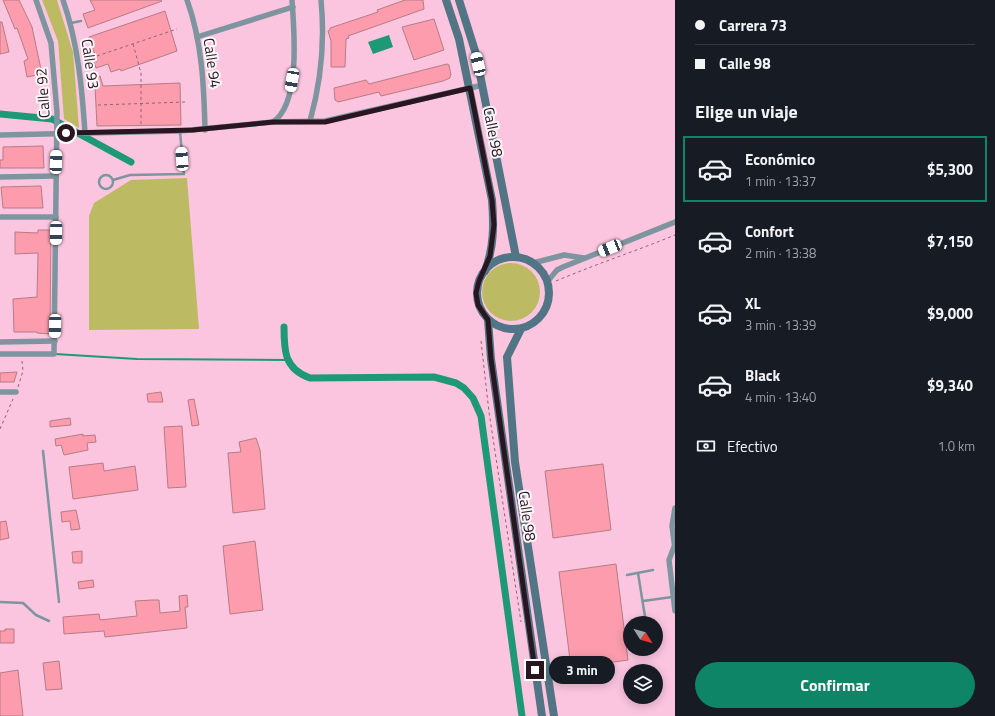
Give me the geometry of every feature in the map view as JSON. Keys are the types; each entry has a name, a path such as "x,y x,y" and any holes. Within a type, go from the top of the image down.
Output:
{"street":[{"name":"Calle 92","path":"0,354 54,354 58,131 51,42 36,0"},
{"name":"Calle 93","path":"63,0 71,23 81,78 84,133"},
{"name":"Calle 94","path":"187,0 197,37 203,78 205,130"},
{"path":"273,122 281,115 291,88 294,65 292,0"},
{"path":"310,121 317,98 321,68 321,0"},
{"name":"Calle 98","path":"446,0 459,39 493,206 494,225 492,243 490,256 484,271"},
{"name":"Calle 98","path":"459,0 476,54 516,257"},
{"path":"197,37 293,7"},
{"path":"0,135 58,131 84,133 205,130 273,122 325,122 483,86"},
{"path":"0,177 56,176"},
{"path":"0,217 56,217"},
{"path":"547,282 557,270 675,222"},
{"path":"533,263 564,255 584,258"},
{"path":"516,257 533,263 542,272 547,282 549,294 544,311 537,320 521,329 503,328 488,320 478,305 476,293 479,281 484,271 499,260 516,257"},
{"name":"Calle 98","path":"488,320 491,359 542,716"},
{"name":"Calle 98","path":"521,329 507,357 515,462 554,716"},
{"path":"0,342 55,342"},
{"path":"0,392 16,392"},
{"path":"675,508 672,526 674,548 668,560 675,611"}],"lane":[{"path":"71,23 81,21"},
{"path":"113,180 130,175 184,174 180,131"},
{"path":"104,176 110,177 113,180 113,184 108,189 101,186 100,181 104,176"},
{"path":"44,451 59,602"},
{"path":"627,575 653,570"},
{"path":"638,573 645,616"},
{"path":"643,601 673,597"},
{"path":"0,602 23,603 36,615 49,621"}],"path":[{"path":"97,56 177,29"},
{"path":"133,44 141,73 141,124"},
{"path":"98,105 186,102"},
{"path":"547,282 552,283 588,267 627,254 675,235"},
{"path":"481,341 489,412 521,623"}],"shaded area":[{"path":"42,0 57,0 73,52 79,128 64,119 58,41"},
{"path":"389,35 393,47 373,54 368,42"},
{"path":"187,178 199,329 89,330 89,216 94,203 131,180"},
{"path":"505,263 517,263 532,271 540,286 540,298 532,313 517,321 505,321 490,313 482,298 482,286 490,271"}],"building":[{"path":"3,0 19,0 32,27 42,74 27,77 24,61 28,59 17,28 15,29"},
{"path":"90,0 162,1 88,28 83,14 95,10"},
{"path":"405,0 423,0 424,9 348,36 349,38 346,39 345,67 331,67 331,41 328,31 330,28 378,12 377,10"},
{"path":"165,11 177,51 121,71 120,69 111,72 108,64 96,68 94,62 97,61 89,37"},
{"path":"434,19 444,50 414,60 402,27"},
{"path":"0,22 2,22 9,52 0,54"},
{"path":"447,64 449,65 451,75 450,78 443,81 381,96 379,92 338,102 335,100 334,88 366,80 369,84"},
{"path":"100,76 103,86 180,83 181,125 97,126 95,86 97,86 94,78"},
{"path":"43,146 44,168 0,168 0,160 3,160 3,147"},
{"path":"41,186 43,208 3,208 1,187"},
{"path":"38,230 51,230 50,334 37,332 14,332 13,299 37,297 38,253 15,254 15,232 38,233"},
{"path":"17,372 14,382 0,382 0,373"},
{"path":"161,392 163,402 148,402 147,394"},
{"path":"194,399 199,425 192,426 188,400"},
{"path":"70,418 71,425 50,427 50,421"},
{"path":"182,426 186,487 168,488 164,427"},
{"path":"83,434 83,436 95,435 96,442 87,443 88,450 64,455 61,445 56,446 55,439"},
{"path":"256,438 260,450 265,509 233,513 228,453 241,452 239,442"},
{"path":"103,463 104,471 135,466 138,490 73,499 69,467"},
{"path":"603,464 611,530 553,538 545,471"},
{"path":"76,510 80,529 71,530 70,521 62,522 61,512"},
{"path":"6,521 9,538 0,540 0,522"},
{"path":"255,541 263,610 230,614 223,546"},
{"path":"82,551 82,563 73,563 72,552"},
{"path":"616,564 623,620 623,656 628,656 628,660 571,668 559,572"},
{"path":"93,580 94,587 79,589 78,582"},
{"path":"187,595 188,607 185,607 187,628 105,637 104,631 64,634 63,617 99,614 100,620 137,616 135,601 152,600 159,600 160,613 180,611 179,596"},
{"path":"5,629 14,629 14,643 0,643 0,631 5,631"},
{"path":"59,661 62,689 46,690 43,663"},
{"path":"18,670 23,716 0,716 0,673"}],"waterway":[{"path":"0,114 52,119 131,162"},
{"path":"284,327 285,351 290,364 301,374 310,378 434,377 456,383 464,388 473,398 481,416 522,716"},
{"path":"55,354 137,359 287,360"}],"route":[{"path":"66,133 205,130 273,122 325,122 470,88 492,200 494,225 490,256 479,281 476,293 478,305 488,320 491,359 535,670"}]}
